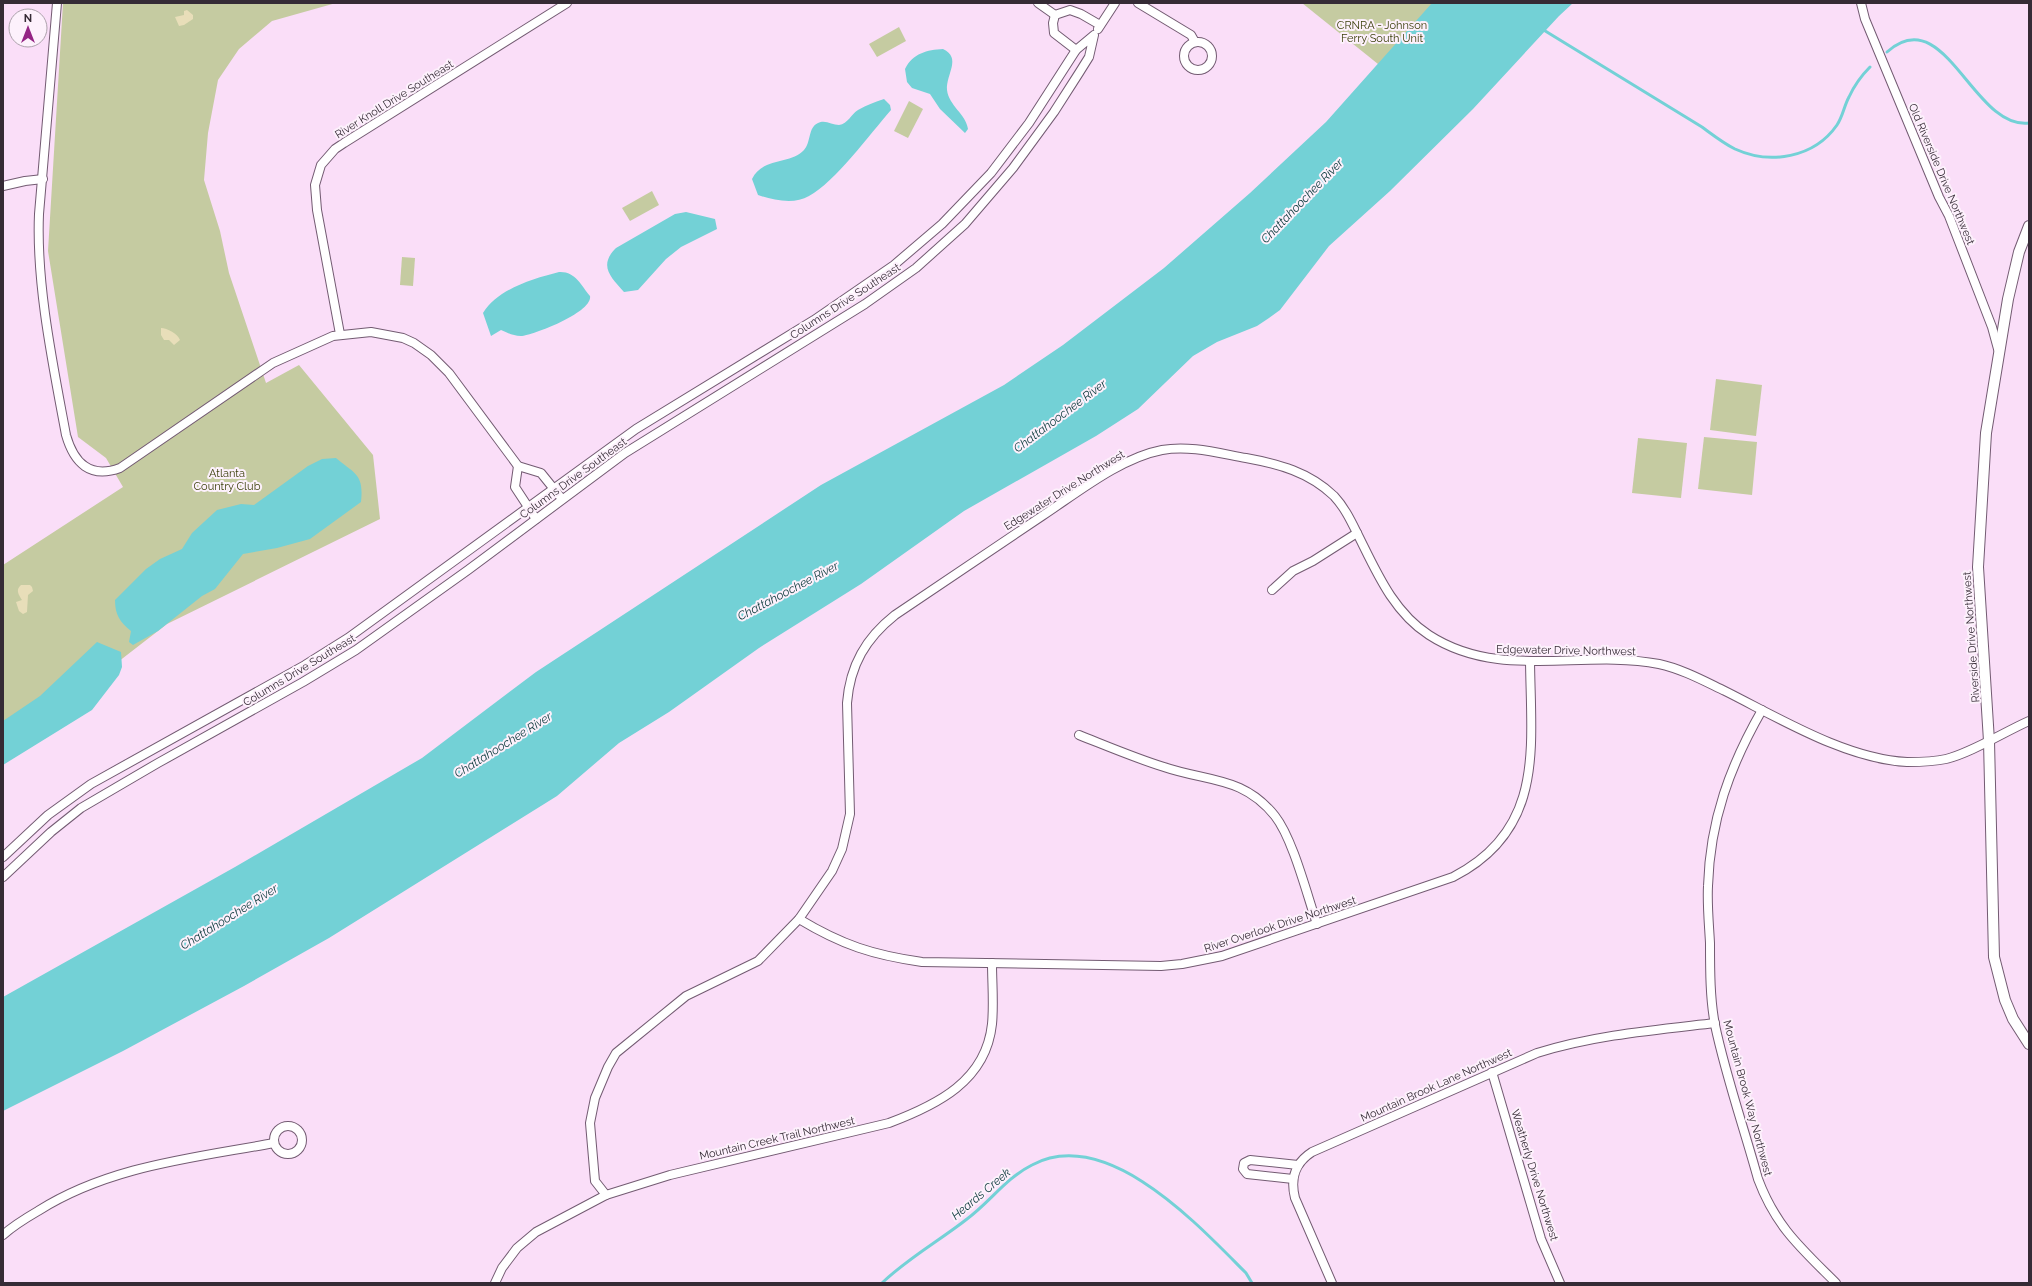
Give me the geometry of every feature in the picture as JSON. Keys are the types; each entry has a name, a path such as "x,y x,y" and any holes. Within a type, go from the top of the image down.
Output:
{"street":[{"path":"57,3 42,179 39,249 46,309 66,435 75,456 86,467 103,472 120,468 273,362 326,338 340,334 361,332 382,333 403,338 424,349 449,373 518,466 541,473 562,499"},
{"name":"River Knoll Drive Southeast","path":"340,334 317,210 315,185 321,165 335,149 344,143 568,3"},
{"path":"1038,3 1055,15"},
{"name":"Columns Drive Southeast","path":"3,877 51,832 81,808 329,667 413,610 625,453 882,293 935,252 965,224 988,199 1035,138 1088,57 1094,35 1115,3"},
{"path":"1138,3 1191,35 1196,42"},
{"name":"Old Riverside Drive Northwest","path":"1861,3 1865,19 1939,197 1949,216 1992,327 1997,342 1998,356"},
{"path":"1055,15 1070,10 1081,14 1100,25"},
{"path":"1055,15 1053,23 1054,32 1058,37 1076,50"},
{"name":"Columns Drive Southeast","path":"3,857 48,815 68,799 114,770 305,665 348,638 636,429 814,320 868,284 918,246 942,224 991,173 1029,123 1076,50 1094,35"},
{"path":"3,186 24,180 42,179"},
{"name":"Riverside Drive Northwest","path":"2029,226 2019,252 1998,356 1984,446 1978,567 1989,741 1994,957 2005,1000 2013,1019 2029,1044"},
{"name":"Edgewater Drive Northwest","path":"606,1195 595,1181 590,1123 595,1098 608,1067 616,1053 686,996 758,961 799,919 832,871 842,849 848,828 851,793 847,703 852,673 859,655 868,641 881,626 896,615 1119,466 1139,456 1162,450 1199,450 1273,463 1296,470 1317,482 1335,497 1349,515 1391,598 1406,617 1426,634 1449,648 1473,656 1498,661 1626,661 1659,664 1689,674 1839,746 1866,756 1888,760 1920,762 1948,759 2029,721"},
{"path":"518,466 515,487 536,519"},
{"path":"1272,590 1293,571 1313,561 1357,533"},
{"name":"River Overlook Drive Northwest","path":"799,919 842,943 885,957 922,962 1161,966 1182,964 1222,956 1453,877 1478,862 1499,842 1519,810 1529,778 1531,758 1530,661"},
{"name":"Mountain Brook Way Northwest","path":"1762,710 1743,744 1729,775 1718,808 1712,841 1708,886 1711,976 1715,1023 1752,1158 1766,1200 1786,1233 1836,1283"},
{"path":"1079,735 1165,768 1230,783 1260,800 1276,817 1287,835 1317,924"},
{"name":"Mountain Creek Trail Northwest","path":"495,1283 502,1268 518,1248 536,1232 606,1195 670,1175 889,1123 915,1113 936,1102 956,1089 974,1073 985,1053 992,1023 992,963"},
{"name":"Mountain Brook Lane Northwest","path":"1332,1283 1295,1198 1293,1179 1298,1165 1312,1152 1537,1053 1579,1041 1715,1023"},
{"name":"Weatherly Drive Northwest","path":"1492,1072 1541,1239 1560,1283"},
{"path":"3,1235 55,1200 108,1177 136,1169 274,1143"},
{"path":"1293,1179 1248,1174 1243,1169 1244,1164 1250,1160 1298,1165"}],"green space":[{"name":"Atlanta Country Club","path":"63,3 336,3 272,21 239,49 218,80 208,133 204,180 220,231 229,273 266,383 299,365 373,455 380,519 167,624 3,751 3,565 123,487 106,458 78,437 48,251"},
{"name":"CRNRA - Johnson Ferry South Unit","path":"1302,3 1456,3 1383,68"},
{"path":"899,27 906,41 877,57 869,44"},
{"path":"909,101 923,109 908,138 894,131"},
{"path":"652,191 659,205 630,221 622,208"},
{"path":"402,257 415,258 413,286 400,285"},
{"path":"1716,379 1762,385 1756,436 1710,430"},
{"path":"1704,437 1757,442 1752,495 1698,489"},
{"path":"1638,438 1687,443 1681,498 1632,493"}],"sand":[{"path":"187,10 193,15 193,19 184,25 179,26 175,17 184,15 184,11"},
{"path":"161,328 172,332 180,340 174,345 169,340 164,340 161,335"},
{"path":"21,585 30,585 33,591 28,595 27,612 23,614 19,611 16,602 22,600 18,591"}],"water":[{"name":"Chattahoochee River","path":"1432,3 1573,3 1559,16 1473,109 1390,191 1329,246 1280,310 1257,326 1217,342 1193,356 1138,409 1096,436 964,511 861,584 759,648 669,712 619,743 557,796 329,938 244,986 123,1051 3,1111 3,997 235,867 422,758 536,672 821,485 1004,385 1063,345 1164,268 1250,193 1326,122"},
{"path":"943,49 952,57 952,67 947,84 948,96 967,124 968,129 965,133 940,109 930,94 912,88 907,82 905,69 912,59 921,53"},
{"path":"884,99 890,105 891,110 841,169 819,189 803,199 790,201 770,199 758,195 752,179 757,172 770,164 798,155 806,147 811,131 815,125 821,122 828,122 836,125 842,124 858,110"},
{"path":"686,212 715,219 717,229 681,247 666,259 638,290 624,292 608,271 608,260 611,254 616,248 675,214"},
{"path":"559,272 565,272 573,276 590,296 588,302 582,309 562,322 528,335 515,335 501,330 491,336 483,313 497,297 516,286"},
{"path":"336,458 357,476 361,486 361,502 310,539 277,548 243,554 215,589 202,596 158,631 133,645 129,642 131,631 119,618 115,600 146,569 160,559 182,549 192,533 217,510 241,504 254,505 308,466 322,459"},
{"path":"97,642 121,652 122,667 119,675 92,710 3,765 3,721 40,696"}],"waterway":[{"path":"1542,29 1702,127 1731,147 1748,154 1762,157 1777,157 1804,151 1816,145 1827,136 1839,122 1847,100 1855,85 1870,67"},
{"path":"1887,52 1907,40 1926,42 1943,53 1991,108 2009,120 2029,123"},
{"name":"Heards Creek","path":"882,1283 902,1266 975,1212 1006,1183 1023,1170 1032,1165 1061,1156 1090,1158 1120,1169 1150,1186 1203,1231 1246,1273 1252,1283"}]}
